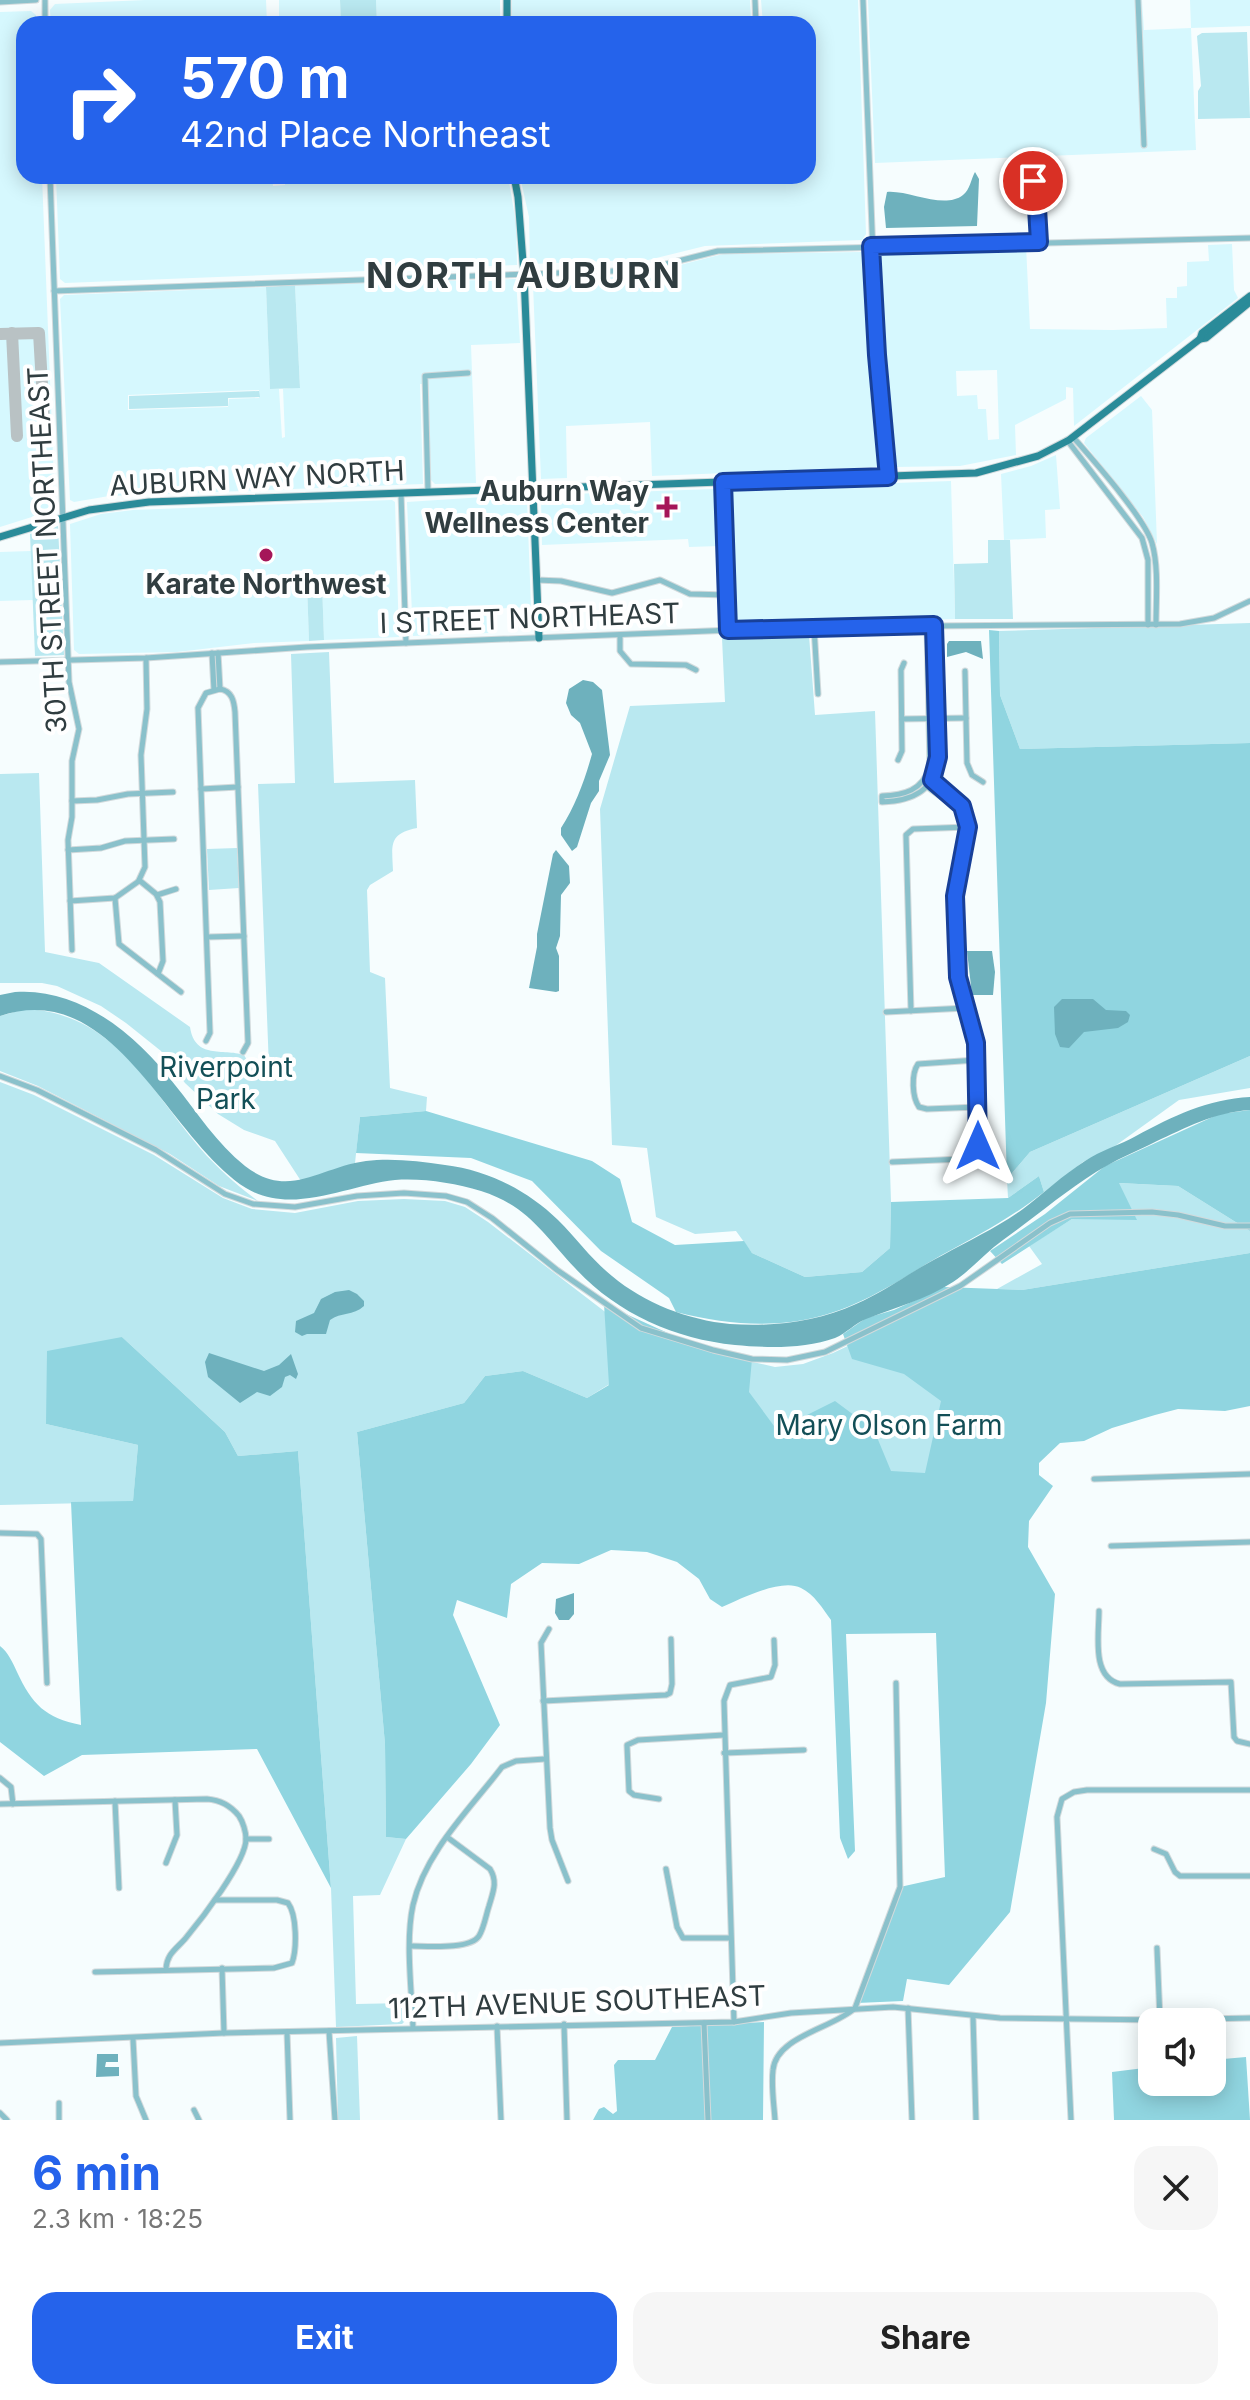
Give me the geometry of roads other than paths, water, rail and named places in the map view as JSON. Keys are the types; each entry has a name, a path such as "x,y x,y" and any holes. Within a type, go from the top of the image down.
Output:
{"main road":[{"path":"516,184 524,275 539,638"},
{"name":"AUBURN WAY NORTH","path":"1201,338 1202,333 1216,321 1250,296"},
{"name":"AUBURN WAY NORTH","path":"0,537 97,508 129,504 976,473 1038,456 1070,438 1250,302"}],"street":[{"path":"0,2 36,0"},
{"path":"863,0 871,246 888,477"},
{"path":"1138,0 1144,145"},
{"name":"30TH STREET NORTHEAST","path":"50,184 69,682 79,729 72,761 68,850 72,950"},
{"path":"1036,191 1039,242"},
{"path":"54,291 642,270 718,251 1250,238"},
{"path":"428,492 425,384 428,375 468,373"},
{"path":"1070,438 1142,538 1148,560 1148,625"},
{"path":"1070,438 1141,522 1151,539 1156,625"},
{"path":"723,482 728,630"},
{"path":"401,492 406,644"},
{"path":"537,580 561,581 612,593 660,580 687,594 727,595"},
{"name":"I STREET NORTHEAST","path":"0,662 814,627 1156,625 1214,618 1250,601"},
{"path":"927,782 903,794 882,796 882,802 912,798 927,782 938,763 933,718 931,625"},
{"path":"814,627 818,694"},
{"path":"620,635 620,651 631,664 686,665 696,670"},
{"path":"215,653 217,690"},
{"path":"70,901 115,898 139,880 145,869 141,748 148,702 146,658"},
{"path":"898,760 902,751 901,670 904,663"},
{"path":"965,671 968,768 976,779 983,782"},
{"path":"206,1041 210,1033 198,708 203,696 217,690 229,693 235,705 248,1043 243,1052"},
{"path":"902,719 966,718"},
{"path":"892,1162 963,1159 976,1150 979,1142 974,1033 958,977 955,896 968,827 954,806 927,782"},
{"path":"201,789 238,787"},
{"path":"72,801 173,792"},
{"path":"911,1011 906,839 911,830 968,827"},
{"path":"68,850 101,848 125,841 174,839"},
{"path":"139,880 157,895 161,904 163,958 158,974"},
{"path":"157,895 176,889"},
{"path":"115,898 119,942 181,992"},
{"path":"207,937 244,936"},
{"path":"886,1012 966,1008"},
{"path":"976,1060 923,1062 915,1068 916,1105 927,1109 978,1107"},
{"path":"0,1076 37,1090 156,1150 208,1184 253,1204 295,1207 357,1196 404,1193 446,1196 467,1202 641,1328 752,1359 802,1359 825,1352 952,1291 1050,1223 1070,1214 1152,1212 1225,1226 1250,1226"},
{"path":"1094,1479 1250,1474"},
{"path":"0,1533 37,1534 42,1546 47,1683"},
{"path":"1111,1546 1250,1542"},
{"path":"1099,1611 1099,1661 1111,1682 1231,1682 1234,1737 1237,1741 1250,1744"},
{"path":"549,1629 541,1643 545,1759 552,1840 568,1881"},
{"path":"543,1701 661,1696 670,1693 671,1639"},
{"path":"734,2022 724,1701 727,1689 739,1682 771,1677 775,1665 774,1640"},
{"path":"775,2120 772,2071 778,2054 805,2035 846,2016 855,2008 900,1887 896,1683"},
{"path":"659,1799 634,1795 629,1791 626,1749 630,1742 724,1735"},
{"path":"724,1753 804,1750"},
{"path":"413,2028 413,1907 426,1870 447,1837 502,1767 509,1763 545,1759"},
{"path":"0,1778 11,1787 13,1804"},
{"path":"1071,2120 1057,1817 1062,1799 1074,1792 1087,1790 1250,1790"},
{"path":"166,1863 177,1835 175,1800"},
{"path":"0,1804 216,1800 229,1807 242,1820 246,1839 239,1862 214,1900 168,1955 166,1969"},
{"path":"115,1801 119,1888"},
{"path":"411,1946 459,1945 474,1941 480,1935 494,1889 494,1875 447,1837"},
{"path":"246,1839 269,1839"},
{"path":"1154,1849 1166,1854 1180,1876 1250,1876"},
{"path":"666,1869 677,1927 683,1938 730,1938"},
{"path":"95,1972 290,1965 295,1955 293,1912 288,1903 277,1900 214,1900"},
{"path":"1157,1948 1160,2008"},
{"path":"222,1968 224,2033"},
{"name":"112TH AVENUE SOUTHEAST","path":"0,2043 224,2033 734,2022 855,2008 908,2008 973,2016 1138,2020"},
{"path":"908,2008 912,2120"},
{"path":"973,2016 976,2120"},
{"name":"112TH AVENUE SOUTHEAST","path":"1226,2019 1250,2018"},
{"path":"704,2023 708,2120"},
{"path":"564,2024 567,2120"},
{"path":"497,2026 501,2120"},
{"path":"329,2031 335,2120"},
{"path":"287,2032 290,2120"},
{"path":"133,2039 136,2096 143,2119"},
{"path":"59,2103 59,2120"},
{"path":"194,2110 199,2120"},
{"path":"0,2113 7,2120"}],"place":[{"name":"Auburn Way Wellness Center","path":"667,507"},
{"name":"Karate Northwest","path":"266,555"}],"district":[{"name":"NORTH AUBURN","path":"524,275"}],"park label":[{"name":"Riverpoint Park","path":"226,1083"},
{"name":"Mary Olson Farm","path":"889,1425"}]}
